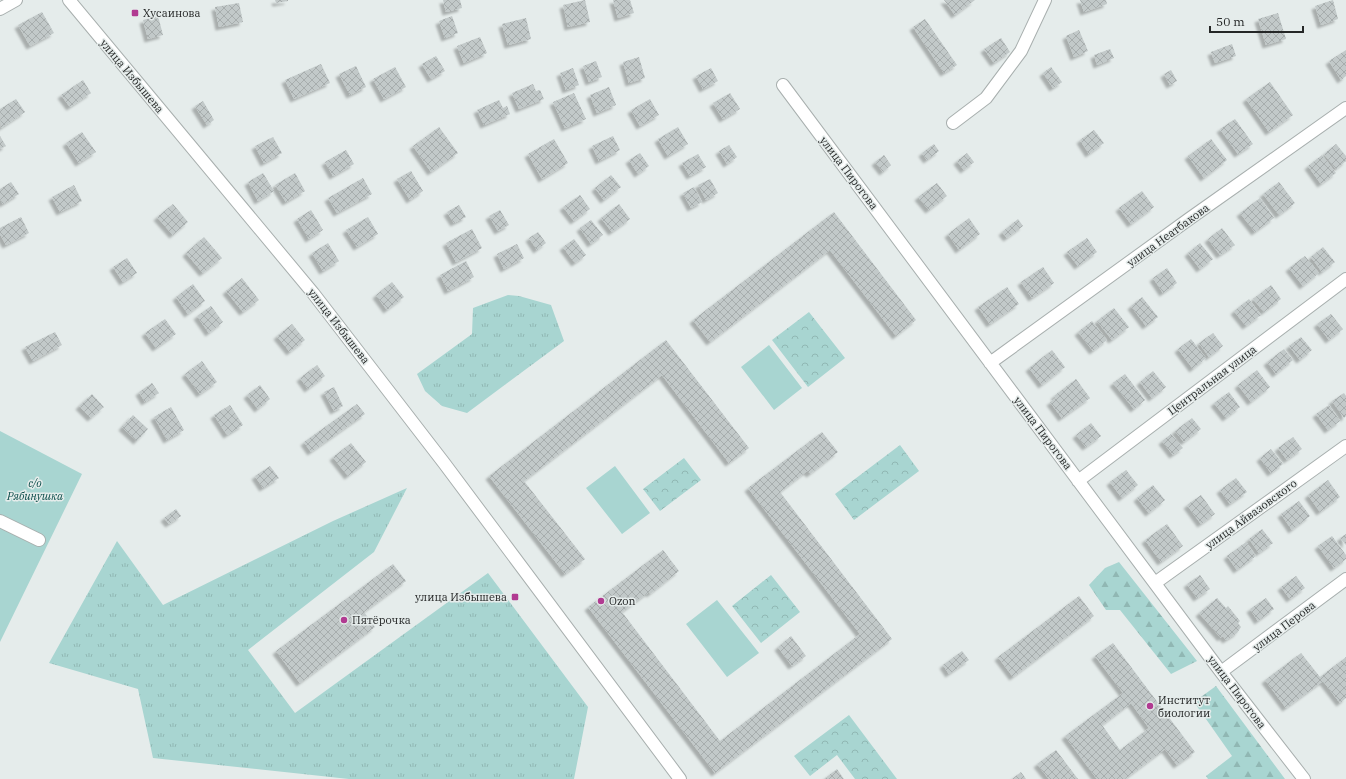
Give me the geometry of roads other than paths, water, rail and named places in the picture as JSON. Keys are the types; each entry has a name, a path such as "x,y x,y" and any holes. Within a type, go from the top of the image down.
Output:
{"street":[{"path":"0,9 16,0"},
{"path":"953,123 986,98 1021,51 1044,0"},
{"name":"улица Избышева","path":"74,1 309,288 444,462 680,779"},
{"name":"улица Пирогова","path":"784,85 1221,672 1304,779"},
{"name":"улица Неатбакова","path":"990,363 1346,108"},
{"name":"Центральная улица","path":"1078,481 1346,279"},
{"name":"улица Айвазовского","path":"1156,583 1346,446"},
{"path":"0,521 39,540"},
{"name":"улица Перова","path":"1221,672 1346,579"}],"place":[{"name":"Хусаинова","path":"135,13"},
{"name":"улица Избышева","path":"515,597"},
{"name":"Ozon","path":"601,601"},
{"name":"Пятёрочка","path":"344,620"},
{"name":"Институт биологии","path":"1150,706"}],"park label":[{"name":"с/о Рябинушка","path":"35,489"}]}
